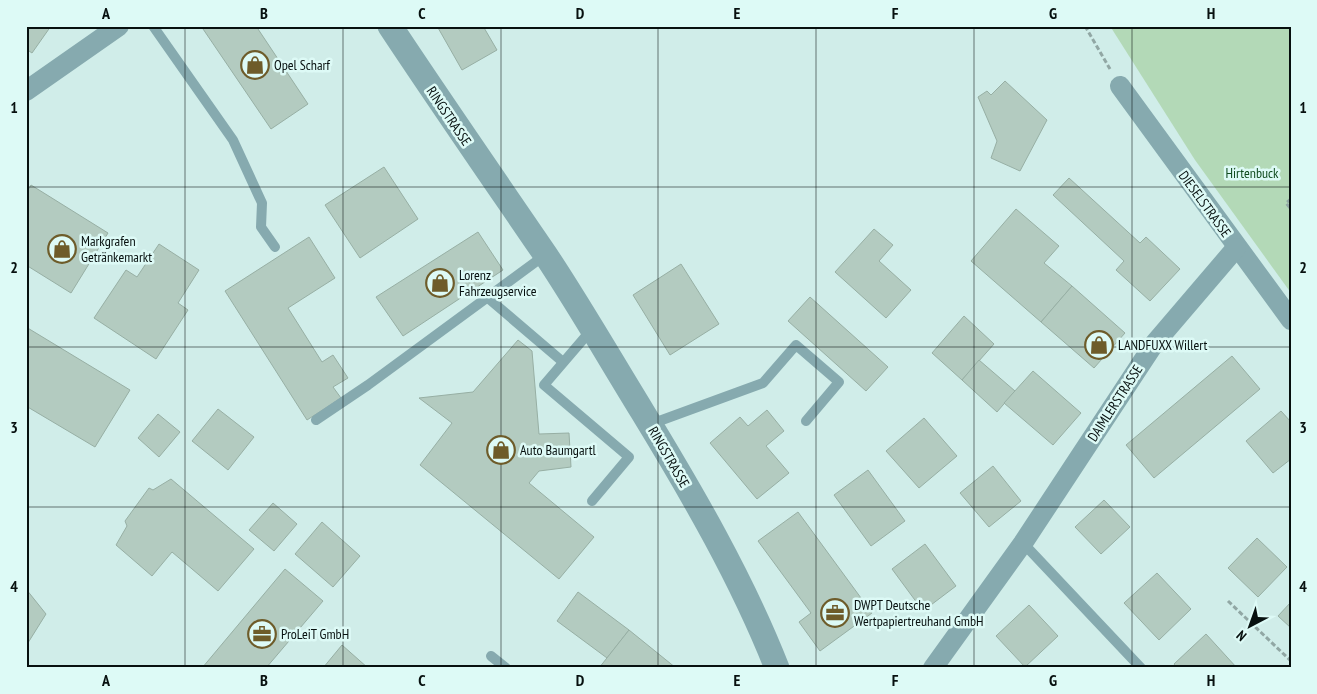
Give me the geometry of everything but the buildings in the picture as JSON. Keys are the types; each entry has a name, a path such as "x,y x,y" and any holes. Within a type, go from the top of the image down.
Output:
{"street":[{"path":"26,91 119,26"},
{"name":"RINGSTRASSE","path":"390,26 464,140 545,255 684,480 757,620 778,668"},
{"name":"DIESELSTRASSE","path":"1120,86 1236,248 1291,320"},
{"name":"DAIMLERSTRASSE","path":"933,668 1022,543 1154,344 1236,248"}],"lane":[{"path":"153,26 233,140 262,202 262,227 275,247"},
{"path":"316,420 368,385 545,255"},
{"path":"488,298 562,362"},
{"path":"592,329 544,385 629,457 592,502"},
{"path":"650,425 763,383 796,345 839,382 806,421"},
{"path":"1022,543 1142,668"},
{"path":"491,656 506,668"}],"path":[{"path":"1086,26 1120,86"},
{"path":"1291,200 1286,203 1291,209"},
{"path":"1228,601 1291,661"}],"green space":[{"name":"Hirtenbuck","path":"1110,26 1291,26 1291,293 1195,160"}],"place":[{"name":"Opel Scharf","path":"255,65"},
{"name":"Markgrafen Getränkemarkt","path":"62,249"},
{"name":"Lorenz Fahrzeugservice","path":"440,283"},
{"name":"LANDFUXX Willert","path":"1099,345"},
{"name":"Auto Baumgartl","path":"501,450"},
{"name":"DWPT Deutsche Wertpapiertreuhand GmbH","path":"835,613"},
{"name":"ProLeiT GmbH","path":"262,634"}]}
